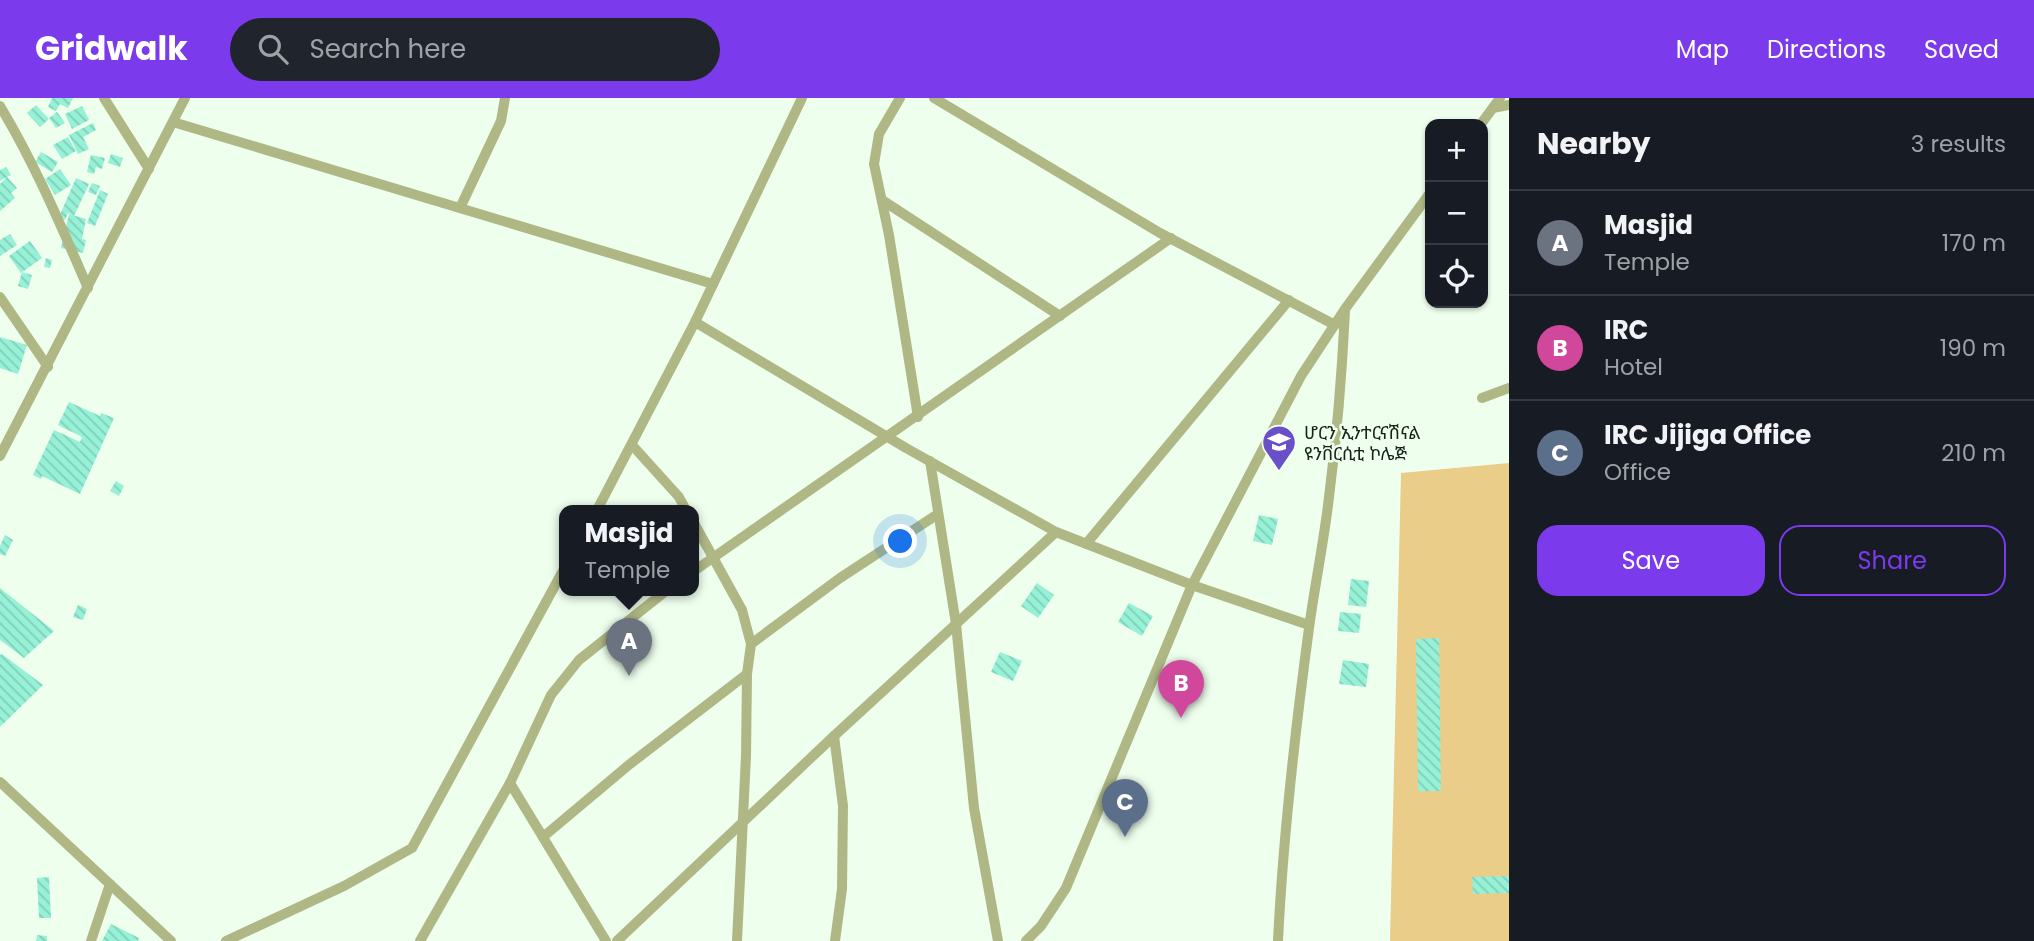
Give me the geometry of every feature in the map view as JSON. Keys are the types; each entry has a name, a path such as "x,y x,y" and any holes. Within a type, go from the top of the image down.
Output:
{"street":[{"path":"104,98 149,169"},
{"path":"0,456 48,368 185,98"},
{"path":"460,208 501,121 505,98"},
{"path":"600,505 695,322 802,98"},
{"path":"900,98 879,134 874,164 918,416"},
{"path":"934,98 1171,239 1335,325"},
{"path":"1485,119 1497,103 1509,105"},
{"path":"0,106 54,209 88,288"},
{"path":"173,122 713,284"},
{"path":"881,200 1060,316"},
{"path":"1026,941 1041,926 1066,888 1192,585 1301,376 1345,309 1425,200"},
{"path":"699,568 1171,239"},
{"path":"0,297 4,312 48,368"},
{"path":"1086,544 1289,300"},
{"path":"1278,941 1290,772 1329,498 1342,375 1345,309"},
{"path":"695,322 888,437 1056,532 1192,585 1309,625"},
{"path":"1482,398 1509,388"},
{"path":"632,445 684,505"},
{"path":"930,461 956,624 974,808 998,941"},
{"path":"751,644 840,578 938,514"},
{"path":"699,532 741,610 751,644 747,674 737,941"},
{"path":"617,941 1056,532"},
{"path":"226,941 344,886 412,848 559,578"},
{"path":"420,941 510,782 551,695 579,660 659,596"},
{"path":"543,837 630,764 747,674"},
{"path":"834,736 843,806 842,889 835,941"},
{"path":"0,782 171,941"},
{"path":"510,782 606,941"},
{"path":"91,941 110,884"}],"shaded area":[{"path":"1509,463 1509,941 1390,941 1401,473"}],"building":[{"path":"52,98 73,98 68,108 60,104 56,111 48,107"},
{"path":"36,105 49,119 40,127 27,113"},
{"path":"82,106 89,120 72,129 65,114"},
{"path":"57,112 65,123 56,128 49,118"},
{"path":"93,123 96,130 83,137 89,149 78,154 69,135"},
{"path":"68,137 76,151 62,159 53,145"},
{"path":"41,152 58,162 52,172 35,162"},
{"path":"111,154 123,158 120,167 108,163"},
{"path":"91,155 105,158 102,169 96,167 94,174 87,172"},
{"path":"6,167 11,175 0,181 0,170"},
{"path":"60,169 71,185 55,195 45,179"},
{"path":"7,177 17,188 11,193 15,198 0,211 0,184"},
{"path":"76,178 89,184 74,216 68,213 65,220 59,217"},
{"path":"92,183 100,186 96,195 88,192"},
{"path":"100,190 108,194 95,226 87,223"},
{"path":"69,214 86,219 82,239 86,240 83,253 61,248"},
{"path":"10,234 17,245 0,256 0,240"},
{"path":"30,241 42,258 21,273 9,256"},
{"path":"46,258 52,260 50,268 44,267"},
{"path":"22,272 32,275 28,289 18,286"},
{"path":"0,337 27,345 18,374 0,368"},
{"path":"69,402 100,416 101,413 114,418 80,494 42,476 41,479 33,475 54,430 80,442 82,437 58,425"},
{"path":"116,481 124,486 119,496 110,491"},
{"path":"1259,515 1278,519 1272,545 1253,541"},
{"path":"5,535 13,540 5,556 0,554 0,546"},
{"path":"1351,579 1369,581 1366,607 1348,605"},
{"path":"1037,583 1054,595 1038,618 1021,606"},
{"path":"0,588 54,631 24,658 0,640"},
{"path":"1129,603 1153,616 1142,636 1118,622"},
{"path":"78,605 87,609 83,620 73,617"},
{"path":"1340,612 1361,614 1359,633 1338,631"},
{"path":"1439,638 1441,791 1418,791 1416,639"},
{"path":"1000,652 1022,661 1013,681 991,672"},
{"path":"0,655 43,685 0,727"},
{"path":"1343,660 1369,664 1366,687 1339,684"},
{"path":"1509,876 1509,893 1473,894 1472,877"},
{"path":"49,877 51,918 39,918 37,878"},
{"path":"111,924 139,938 138,941 102,941"},
{"path":"37,935 47,936 47,941 36,941"}],"place":[{"name":"ሆርን ኢንተርናሽናል ዩንቨርሲቲ ኮሌጅ","path":"1279,472"},
{"name":"Masjid","path":"629,676"},
{"name":"IRC","path":"1181,718"},
{"name":"IRC Jijiga Office","path":"1125,837"}]}
